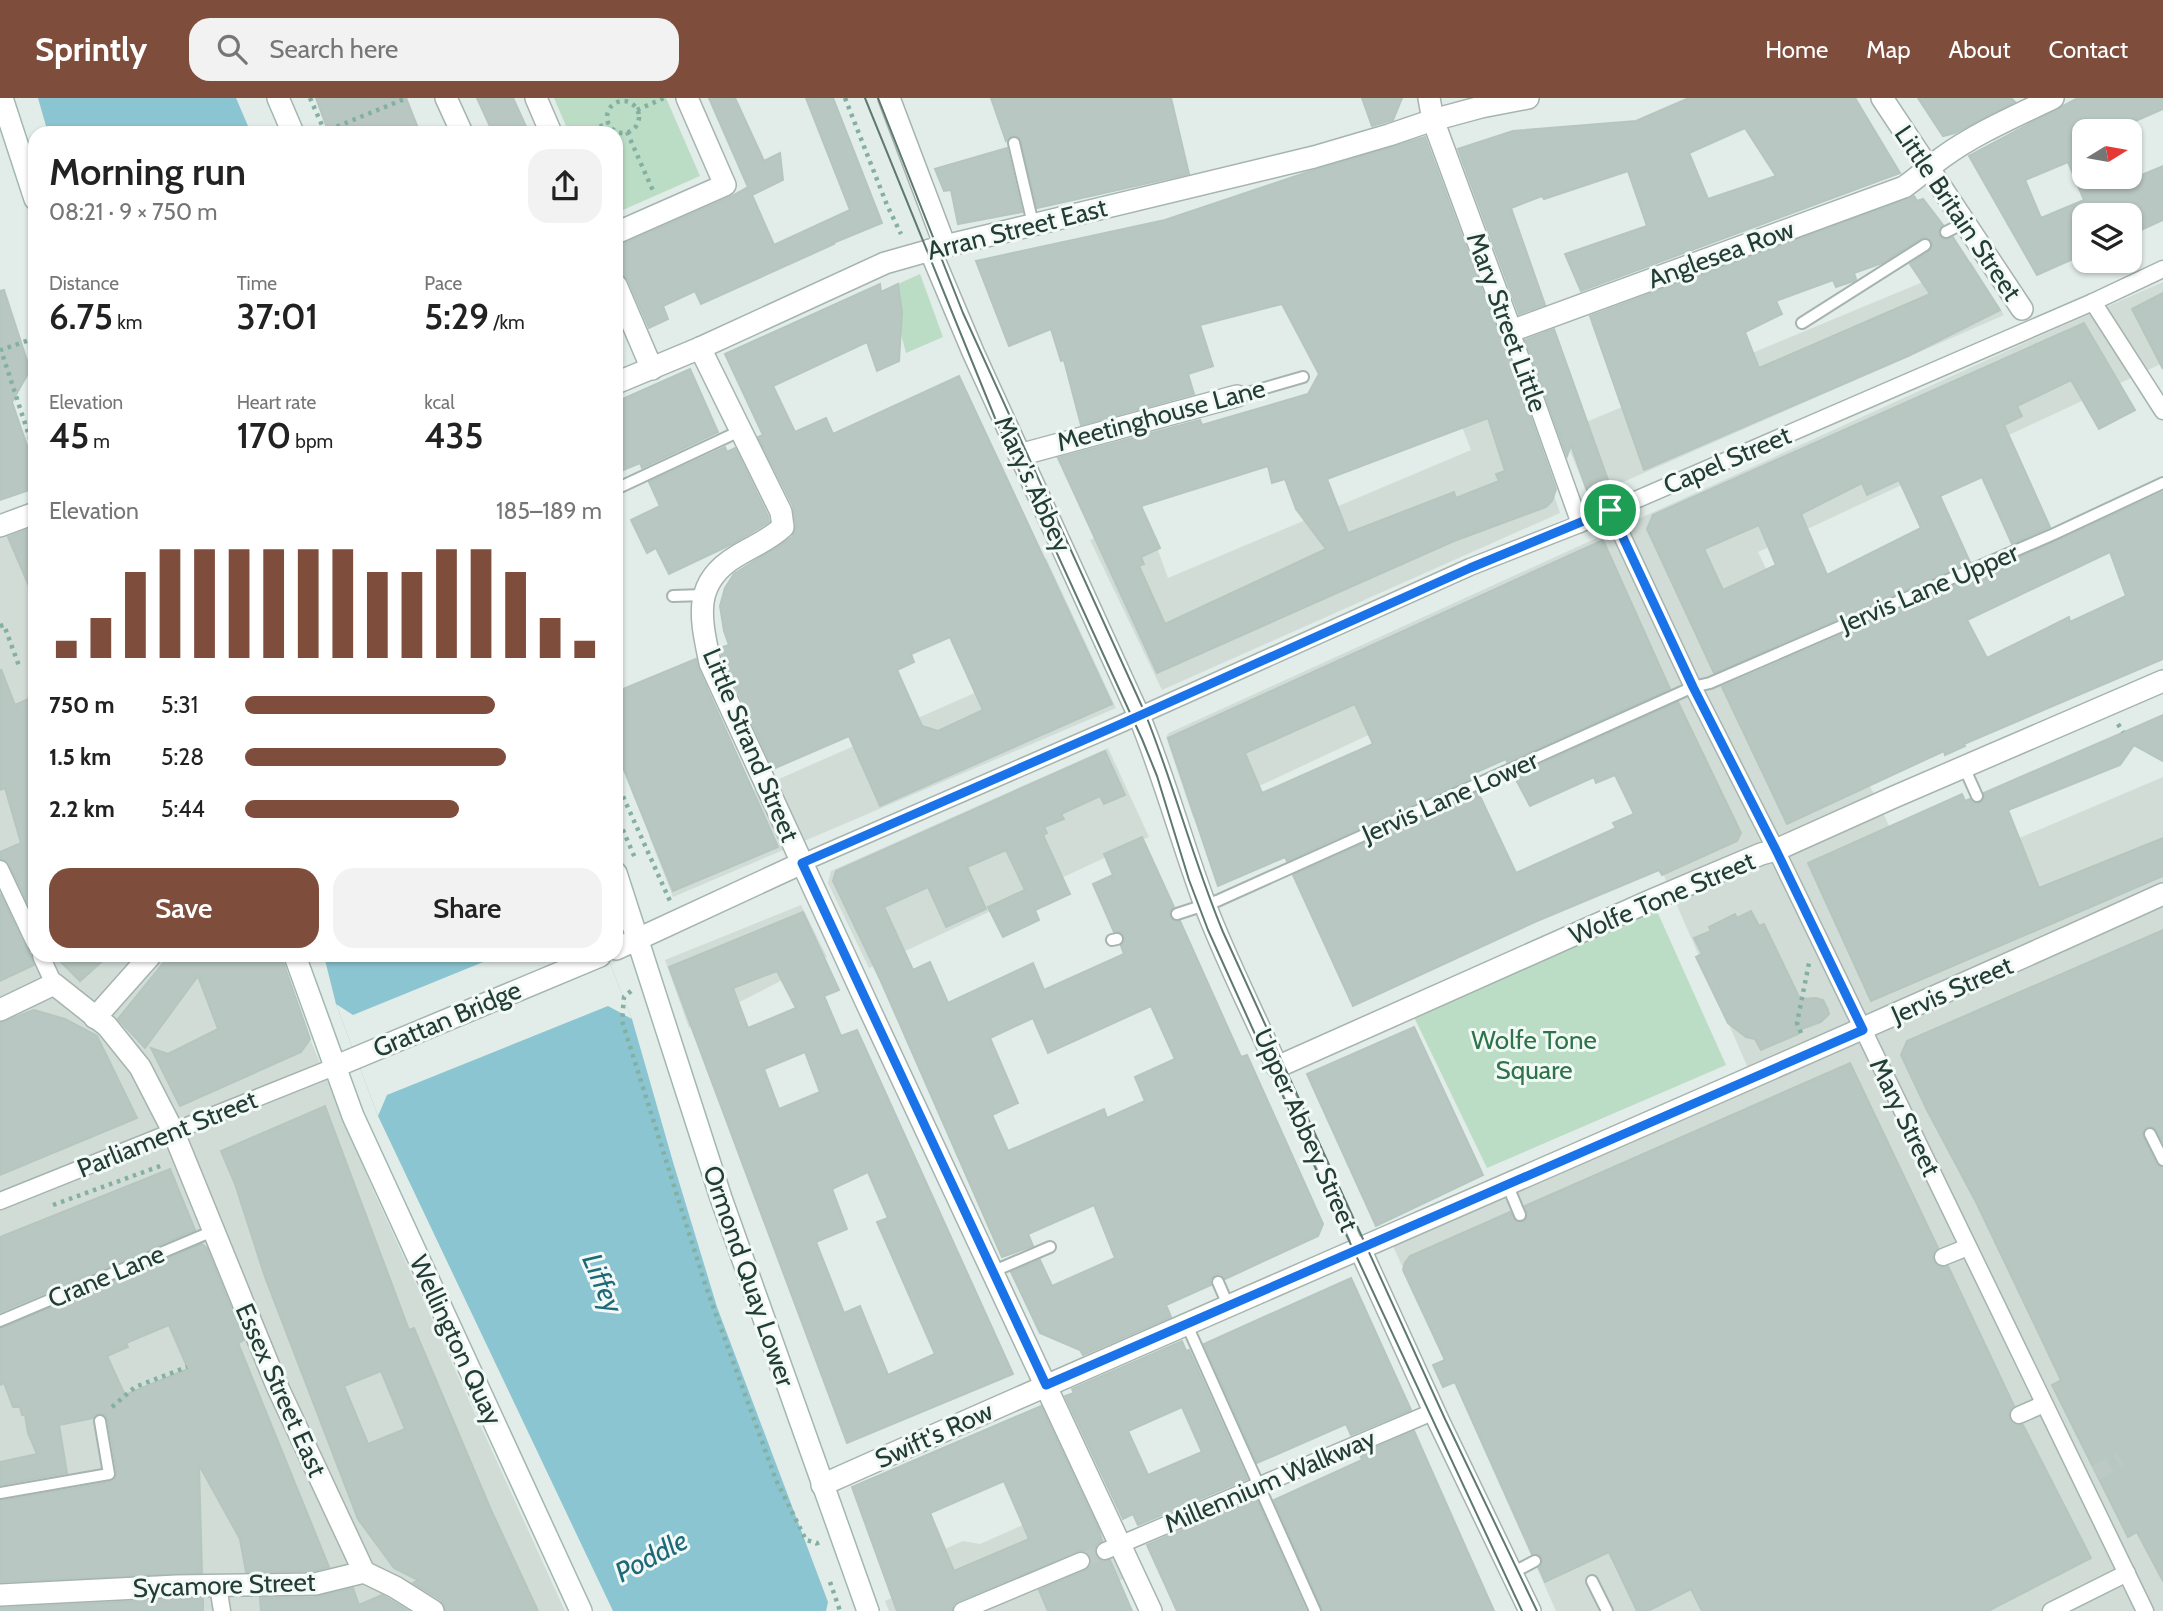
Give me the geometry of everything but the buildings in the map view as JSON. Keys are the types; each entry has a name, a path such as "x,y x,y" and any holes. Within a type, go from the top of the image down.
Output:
{"street":[{"path":"2,98 28,178"},
{"path":"278,98 290,126"},
{"path":"446,98 459,126"},
{"path":"536,98 548,126"},
{"path":"623,230 725,185 687,98"},
{"name":"Mary's Abbey","path":"889,98 973,352 1139,716"},
{"name":"Mary Street Little","path":"1429,98 1433,120 1580,524"},
{"name":"Arran Street East","path":"623,380 885,263 1033,224 1314,157 1433,120 1528,98"},
{"name":"Little Britain Street","path":"1882,98 1929,170 1955,227 2034,327"},
{"name":"Anglesea Row","path":"1511,331 1904,187 1941,158 1977,136 2053,98"},
{"name":"Capel Street","path":"638,939 802,863 1470,568 1580,524 2093,302 2163,268"},
{"path":"623,301 652,369"},
{"path":"2093,302 2163,411"},
{"path":"700,348 781,512 783,527 771,538 734,557 714,575 704,595"},
{"name":"Meetinghouse Lane","path":"1019,455 1237,396"},
{"name":"Mary Street","path":"1610,510 1693,687 1776,850 2044,1404 2089,1477 2145,1611"},
{"path":"0,526 28,516"},
{"name":"Little Strand Street","path":"704,595 701,620 710,663 1046,1385 1112,1548 1145,1609"},
{"name":"Wolfe Tone Street","path":"1277,1067 1652,901 1776,850 2163,681"},
{"name":"Upper Abbey Street","path":"1139,716 1205,905 1277,1067"},
{"path":"0,869 28,928"},
{"name":"Ormond Quay Lower","path":"623,894 721,1198 867,1611"},
{"name":"Jervis Street","path":"1046,1385 1863,1030 2163,894"},
{"path":"623,946 638,939"},
{"path":"0,1010 54,984 44,962"},
{"path":"95,1018 145,962"},
{"name":"Wellington Quay","path":"297,962 358,1128 581,1611"},
{"name":"Grattan Bridge","path":"334,1067 586,962"},
{"name":"Essex Street East","path":"54,984 107,1026 140,1067 173,1132 277,1386 364,1573"},
{"name":"Parliament Street","path":"0,1201 334,1067"},
{"path":"1943,1257 1968,1247"},
{"name":"Upper Abbey Street","path":"1360,1249 1530,1611"},
{"name":"Swift's Row","path":"822,1485 1046,1385"},
{"path":"2019,1415 2044,1404"},
{"name":"Millennium Walkway","path":"1112,1548 1435,1411"},
{"path":"962,1611 1081,1561"},
{"path":"364,1573 396,1587 422,1608"},
{"name":"Sycamore Street","path":"0,1595 315,1584 364,1573"},
{"path":"2051,1611 2127,1573"},
{"path":"218,1586 222,1611"}],"lane":[{"path":"1014,143 1033,224"},
{"path":"1802,323 1925,245"},
{"name":"Meetinghouse Lane","path":"1237,396 1303,377"},
{"path":"623,486 742,430"},
{"name":"Jervis Lane Upper","path":"1693,687 1710,683 2054,534 2163,483"},
{"path":"673,596 704,595"},
{"name":"Jervis Lane Lower","path":"1177,915 1205,905 1693,687"},
{"path":"1964,767 1978,796"},
{"name":"Upper Abbey Street","path":"1277,1067 1360,1249"},
{"path":"2150,1134 2163,1160"},
{"path":"1507,1184 1520,1215"},
{"name":"Crane Lane","path":"0,1321 213,1231"},
{"path":"994,1271 1050,1247"},
{"path":"1218,1282 1228,1304"},
{"path":"1186,1323 1315,1611"},
{"path":"0,1493 110,1474 100,1420"},
{"path":"1512,1573 1535,1561"},
{"path":"1592,1581 1607,1611"}],"path":[{"path":"310,98 321,126"},
{"path":"341,126 407,98"},
{"path":"637,110 664,98"},
{"path":"845,98 887,205 903,238"},
{"path":"610,126 607,114 613,101 624,101 637,110 637,124 627,132 623,131"},
{"path":"601,126 608,123"},
{"path":"627,132 663,213"},
{"path":"28,340 1,350 28,433"},
{"path":"0,626 4,625 19,666"},
{"path":"623,797 670,902"},
{"path":"659,900 679,902"},
{"path":"1803,1036 1797,1023 1810,959"},
{"path":"624,997 622,1021 706,1287 776,1480 806,1540 817,1544 821,1555"},
{"path":"42,1208 173,1161"},
{"path":"100,1420 135,1387 187,1367"},
{"path":"828,1577 839,1611"}],"shaded area":[{"path":"1971,262 2004,315 1589,497 1562,432"},
{"path":"2163,282 2163,363 1758,552 1916,882 2163,777 2163,1084 2063,1154 2163,1382 2163,1611 1556,1611 1393,1246 1754,1082 1563,644 1193,817 1166,737 1169,733"},
{"path":"1494,316 1560,513 1162,690 1090,540 1146,517 1168,578 1471,450 1430,344"},
{"path":"28,528 28,962 283,962 310,1039 374,1192 565,1611 0,1611 0,538"},
{"path":"1046,558 1116,708 673,897 649,836 1068,652 1032,563"},
{"path":"1108,748 1149,837 869,968 828,883 831,871"},
{"path":"801,905 827,957 689,1028 665,960"},
{"path":"1094,1511 1125,1578 1054,1611 889,1611 885,1601 938,1578 929,1556 963,1541 980,1544 1023,1525 1029,1539"}],"green space":[{"path":"554,98 666,98 700,176 623,210 623,126 566,126"},
{"path":"920,274 943,337 906,353 901,334 902,312 898,284"},
{"name":"Wolfe Tone Square","path":"1656,909 1726,1065 1487,1168 1413,1015"}],"water":[{"path":"38,98 236,98 248,126 46,126"},
{"path":"326,962 609,962 632,1019 717,1307 828,1602 826,1611 613,1611 378,1116 336,1004"}],"pier":[{"path":"483,962 609,962 632,1019 608,1006 387,1095 378,1116 336,1004 353,1015"}],"tunnel":[{"path":"2096,1473 2120,1459"},
{"path":"1081,1561 1105,1551"}],"tram line":[{"path":"865,98 995,418 1142,739 1208,930 1324,1187 1522,1611"},
{"path":"878,98 963,313 1145,713 1223,932 1445,1419 1537,1611"}],"route":[{"path":"1610,510 1693,687 1863,1030 1046,1385 802,863 1470,568 1610,510"}],"water label":[{"name":"Liffey","path":"603,1283"},
{"name":"Poddle","path":"651,1556"}]}
